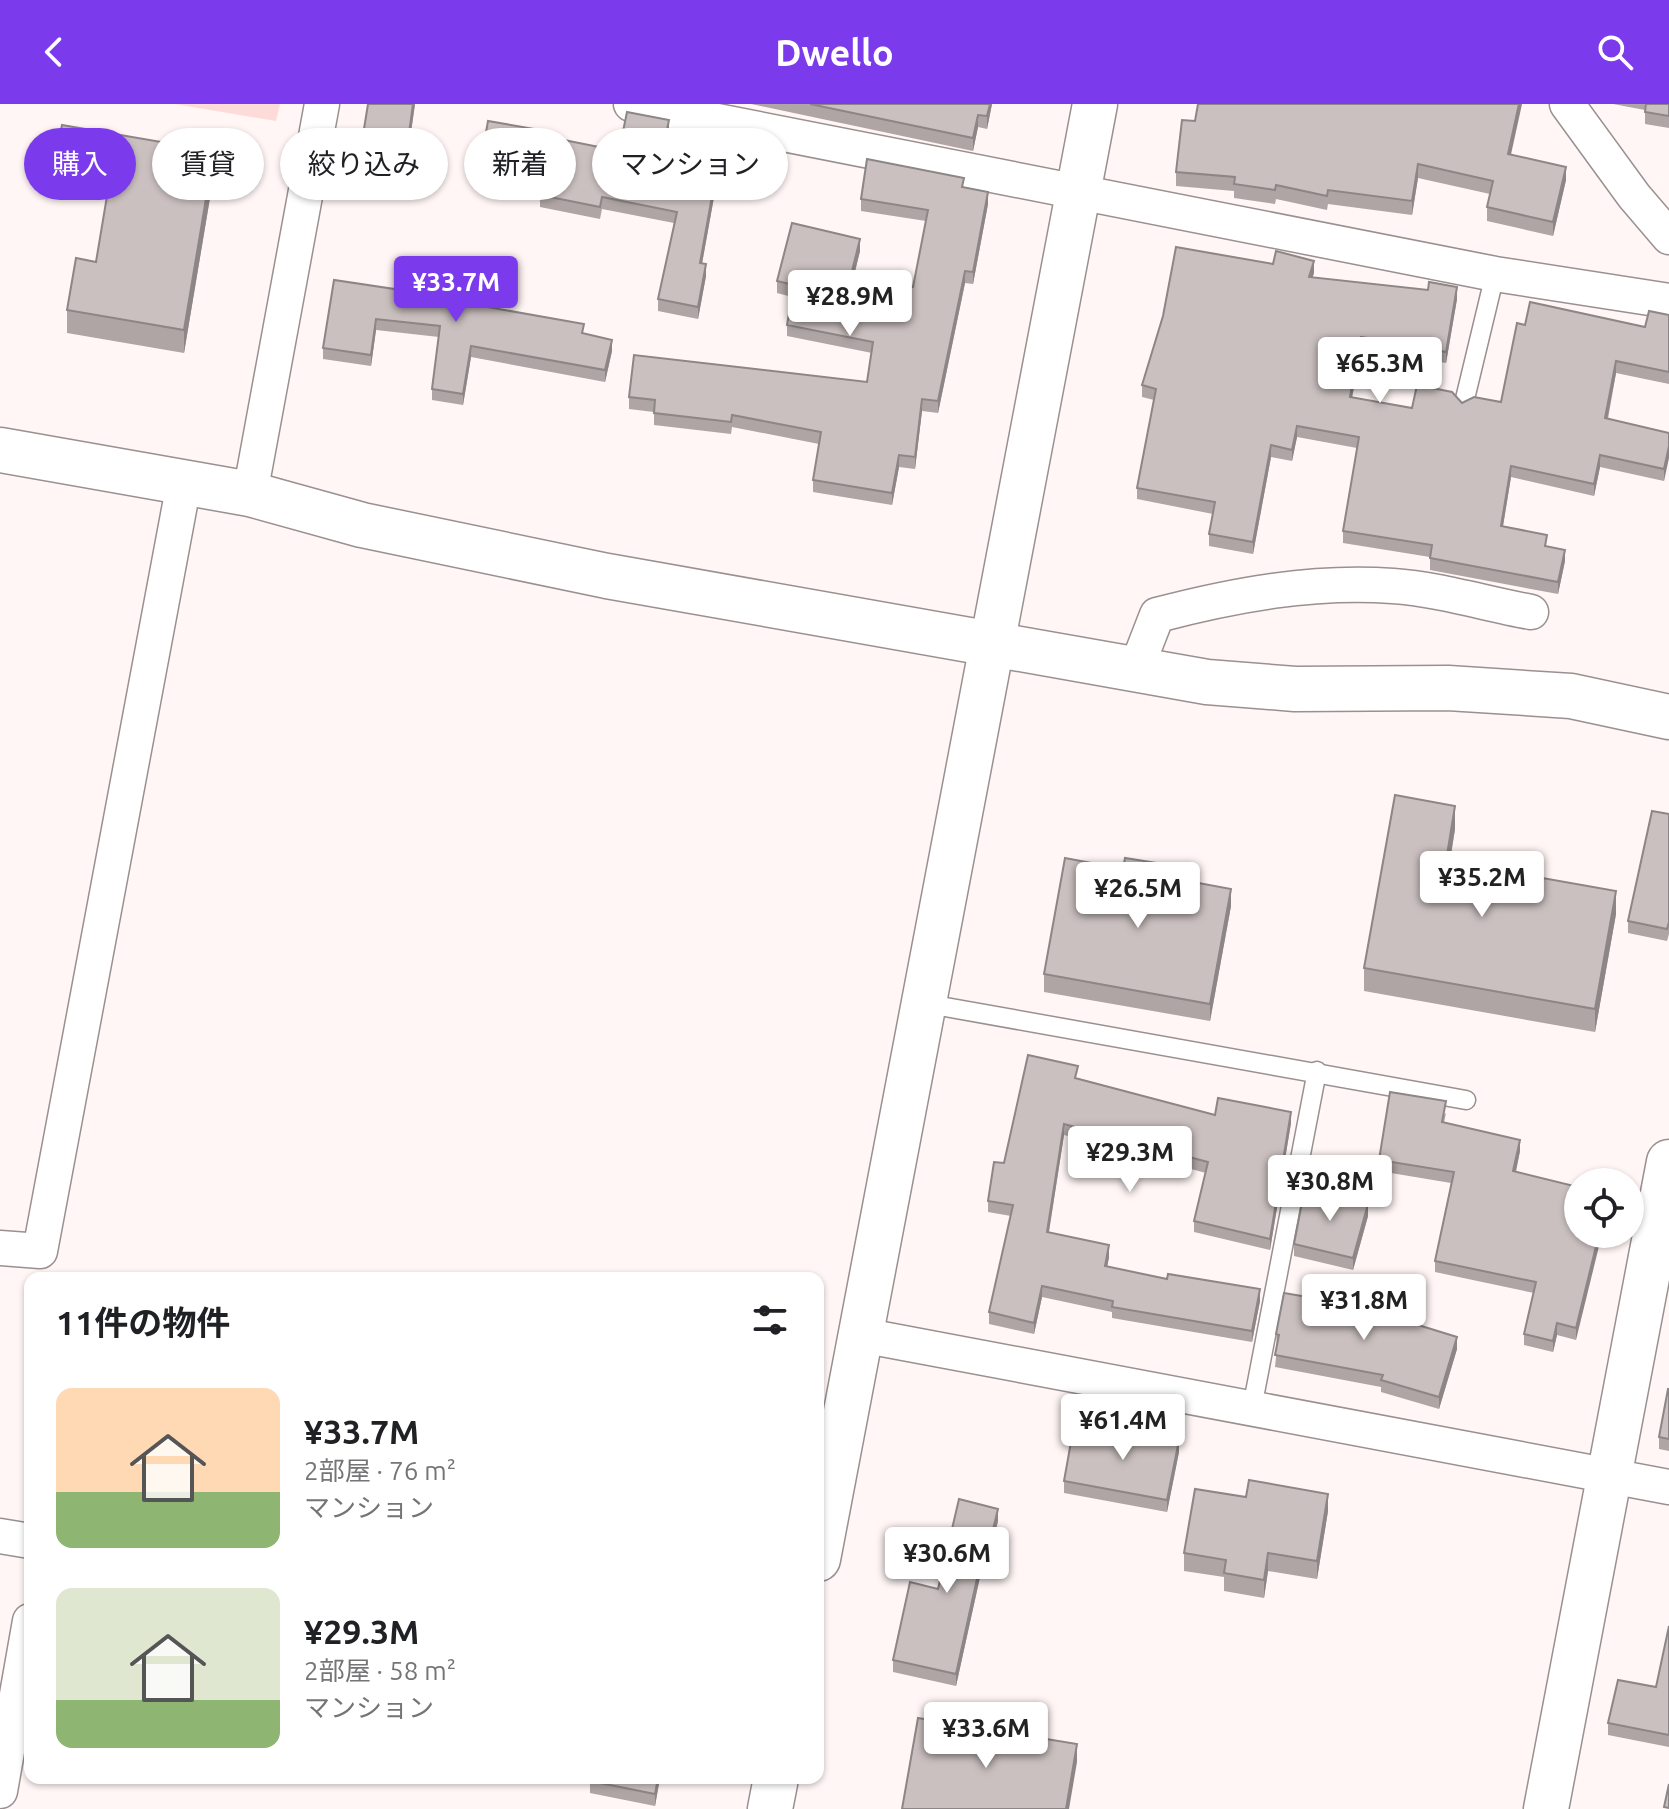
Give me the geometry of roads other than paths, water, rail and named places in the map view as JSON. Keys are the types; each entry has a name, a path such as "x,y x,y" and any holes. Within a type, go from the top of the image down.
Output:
{"street":[{"path":"250,494 322,104"},
{"path":"631,104 1495,274 1669,301"},
{"path":"824,1528 1095,104"},
{"path":"1567,104 1634,196 1669,237"},
{"path":"0,450 250,494 362,525 591,573 1207,682 1295,689 1448,688 1571,696 1669,717"},
{"path":"0,1248 40,1251 184,483"},
{"path":"1136,669 1157,615 1229,598 1319,586 1395,586 1531,612"},
{"path":"1546,1809 1669,1162"},
{"path":"861,1335 1669,1487"},
{"path":"0,1536 24,1540"},
{"path":"0,1791 24,1655"},
{"path":"770,1809 775,1784"}],"lane":[{"path":"1464,403 1495,274"},
{"path":"923,1003 1466,1100"},
{"path":"1252,1408 1317,1071"}]}
